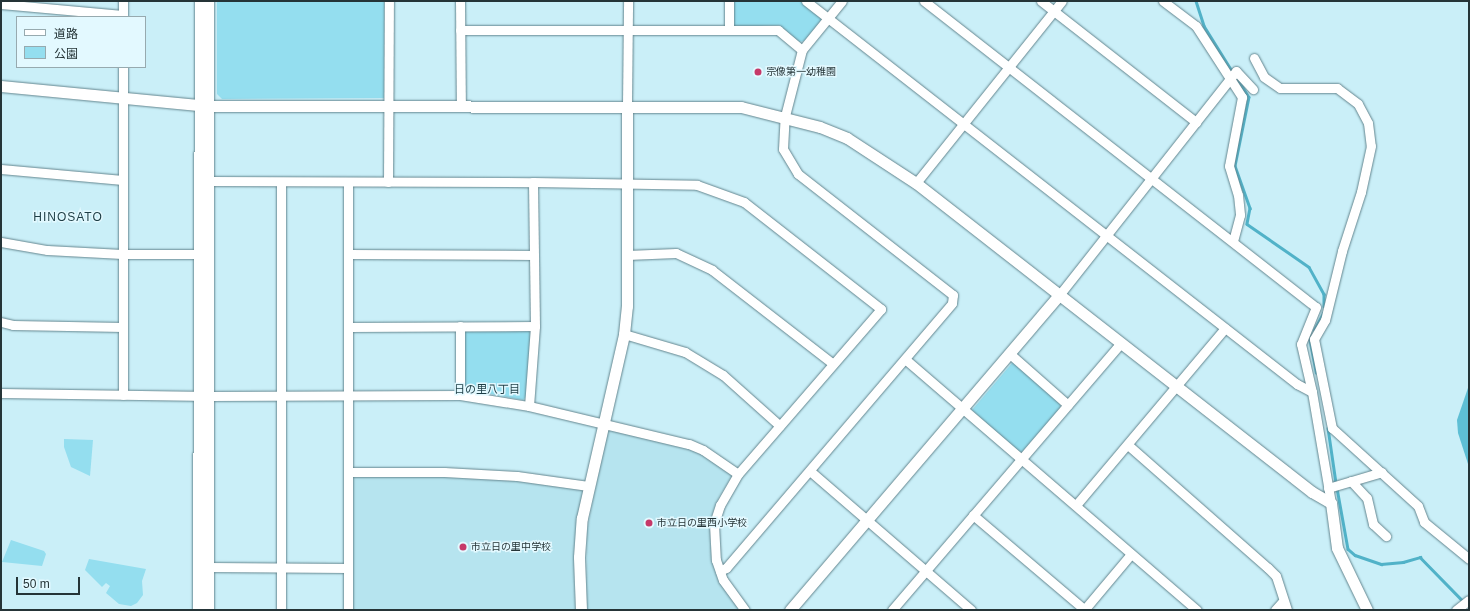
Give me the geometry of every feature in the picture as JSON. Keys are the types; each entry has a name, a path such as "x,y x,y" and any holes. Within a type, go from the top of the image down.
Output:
{"street":[{"path":"1,4 123,16 123,1"},
{"path":"200,1 204,106 209,181 204,254"},
{"path":"198,610 203,396 204,106 208,1"},
{"path":"388,1 388,182"},
{"path":"460,1 461,106"},
{"path":"581,610 579,557 588,486 624,334 627,306 628,1"},
{"path":"729,1 729,30"},
{"path":"806,1 1297,384 1312,392"},
{"path":"720,571 726,568 952,304 953,295 798,174 783,149 785,116 802,50 842,1"},
{"path":"924,1 1316,307 1301,344 1312,392 1337,548 1367,610"},
{"path":"1041,1 1196,122"},
{"path":"916,183 965,125 1062,1"},
{"path":"1163,1 1196,26 1229,80 1242,96 1242,104 1229,166 1238,196 1240,215 1233,241"},
{"path":"460,30 778,30 802,50"},
{"path":"1254,58 1264,78 1280,88 1338,88 1358,104 1368,123 1371,146 1358,205 1342,252 1326,314 1314,339 1332,428 1418,506 1424,522 1469,559"},
{"path":"123,68 123,395"},
{"path":"790,610 1060,294 1152,180 1236,71 1254,89"},
{"path":"1,86 204,106 741,107 785,116 848,138 916,183 1312,492 1331,503"},
{"path":"1,169 123,180"},
{"path":"209,181 534,182 697,185 744,202 881,309 738,474 726,491 714,524 716,560 732,595 745,610"},
{"path":"281,182 281,610"},
{"path":"348,182 348,610"},
{"path":"529,406 535,326 534,182"},
{"path":"1,242 47,250 122,254 204,254"},
{"path":"626,255 676,253 712,270 834,364"},
{"path":"348,254 534,255"},
{"path":"1315,311 1326,314"},
{"path":"1,322 13,325 123,327"},
{"path":"460,326 460,395"},
{"path":"348,327 535,326"},
{"path":"1076,505 1177,387 1225,328"},
{"path":"624,334 685,352 724,375 780,426"},
{"path":"892,610 1120,343"},
{"path":"1010,354 1068,404"},
{"path":"905,359 1197,610"},
{"path":"1,393 203,396 460,395 529,406 689,444 703,450 738,474"},
{"path":"203,396 208,610"},
{"path":"1128,445 1276,576 1287,610"},
{"path":"810,471 971,610"},
{"path":"348,472 444,472 516,476 588,486"},
{"path":"1328,488 1382,472"},
{"path":"1351,481 1367,498 1373,524 1386,536"},
{"path":"973,515 1084,610 1131,554"},
{"path":"208,567 348,568"},
{"path":"1456,610 1469,600"},
{"path":"1275,610 1283,601"}],"shaded area":[{"path":"1469,385 1469,467 1458,433 1457,420"},
{"name":"市立日の里西小学校","path":"610,429 696,450 731,473 732,476 719,497 711,517 710,543 718,579 739,610 586,610 587,530 607,432"},
{"name":"市立日の里中学校","path":"355,476 480,477 580,489 583,493 574,559 575,610 352,610 352,479"}],"green space":[{"path":"217,1 384,1 384,98 222,99 217,94"},
{"path":"732,1 800,1 821,17 821,21 804,41 799,42 779,25 735,27 732,23"},
{"path":"528,330 531,333 526,397 523,400 463,389 463,334 466,331"},
{"path":"1013,362 1060,403 1060,408 1022,452 1017,451 972,410"},
{"path":"64,439 93,440 90,476 71,467 64,447"},
{"path":"11,540 44,551 46,554 42,566 2,562"},
{"path":"89,559 146,569 142,581 143,595 137,603 131,606 119,604 106,593 110,586 106,583 102,587 85,570"}],"waterway":[{"path":"1196,1 1204,26 1232,71"},
{"path":"1237,78 1249,97 1235,166 1250,208 1247,224 1309,267 1324,294 1324,306"},
{"path":"1314,330 1323,313"},
{"path":"1310,340 1316,372"},
{"path":"1328,428 1336,483"},
{"path":"1337,488 1348,549 1355,555 1381,564 1403,562 1420,557 1463,601"}],"place":[{"name":"宗像第一幼稚園","path":"758,72"},
{"name":"市立日の里西小学校","path":"649,523"},
{"name":"市立日の里中学校","path":"463,547"}],"district":[{"name":"HINOSATO","path":"68,218"},
{"name":"日の里八丁目","path":"487,389"}]}
